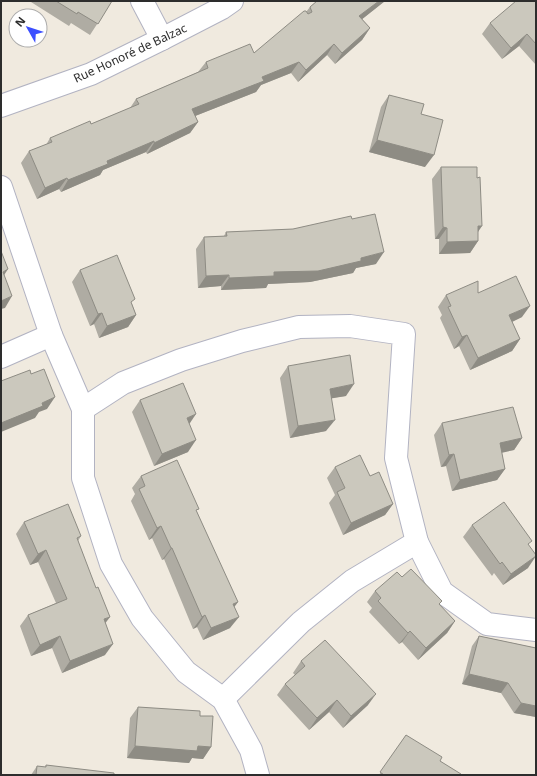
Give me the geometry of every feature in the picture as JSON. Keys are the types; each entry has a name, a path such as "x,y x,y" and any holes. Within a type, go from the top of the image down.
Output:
{"street":[{"path":"142,1 162,39"},
{"name":"Rue Honoré de Balzac","path":"1,106 91,74 222,8 232,1"},
{"path":"1,187 50,335 84,409 83,478 111,564 142,618 186,672 223,699 252,750 258,775"},
{"path":"84,409 123,383 181,360 242,341 299,327 350,326 404,334 396,458 417,542 442,592 487,624 536,630"},
{"path":"1,357 50,335"},
{"path":"223,699 301,622 352,581 417,542"}],"building":[{"path":"56,1 112,1 98,24 78,12 77,14"},
{"path":"317,1 379,1 359,16 370,28 342,53 334,44 306,70 299,62 262,77 264,81 192,109 198,122 154,143 154,141 107,161 108,164 68,180 67,178 45,188 29,151 52,142 50,138 90,121 91,124 139,104 136,99 208,68 206,62 250,44 254,53 304,11 308,14 312,12 310,7"},
{"path":"516,1 536,1 536,44 527,34 511,48 490,23"},
{"path":"389,95 424,104 421,114 443,120 434,155 377,140"},
{"path":"441,167 477,167 477,178 480,177 482,226 478,226 478,241 447,242 447,228 443,227"},
{"path":"375,214 384,252 361,258 361,261 318,271 274,272 274,276 229,278 229,275 206,276 204,237 227,236 226,232 293,229 351,216 352,219"},
{"path":"1,251 8,269 3,272 12,296 1,301"},
{"path":"117,255 135,299 131,302 136,315 107,326 102,313 98,314 80,270"},
{"path":"516,276 530,306 509,315 520,339 478,358 467,335 462,337 448,307 451,306 446,295 478,281 478,293"},
{"path":"350,355 354,384 330,389 335,420 298,426 288,366"},
{"path":"44,369 55,397 42,403 43,406 1,423 1,381 30,370 31,374"},
{"path":"183,383 196,414 187,418 196,440 162,454 140,400"},
{"path":"513,407 522,438 500,443 505,469 460,480 454,454 449,455 442,423"},
{"path":"360,455 370,476 379,472 393,504 351,523 337,492 345,488 335,467"},
{"path":"177,460 199,509 196,510 238,602 233,604 239,617 211,628 205,615 202,617 172,548 161,526 157,528 139,489 145,486 141,476"},
{"path":"504,502 532,541 528,544 536,555 511,574 502,562 500,564 472,525"},
{"path":"68,504 81,536 77,538 96,588 98,587 110,617 104,619 113,644 70,661 60,636 40,645 28,615 67,599 46,550 38,554 24,522"},
{"path":"411,569 442,601 439,604 455,621 426,648 410,631 408,633 378,601 381,598 375,591 397,572 402,577"},
{"path":"479,636 536,648 536,706 521,703 508,683 469,674"},
{"path":"325,640 376,694 351,716 337,700 317,718 285,684 305,666 301,661"},
{"path":"138,707 200,711 200,716 213,716 211,747 198,746 197,751 135,746"},
{"path":"406,735 442,757 440,761 461,774 384,775 380,772"},
{"path":"46,765 114,773 114,775 36,775 37,766 46,767"}]}
